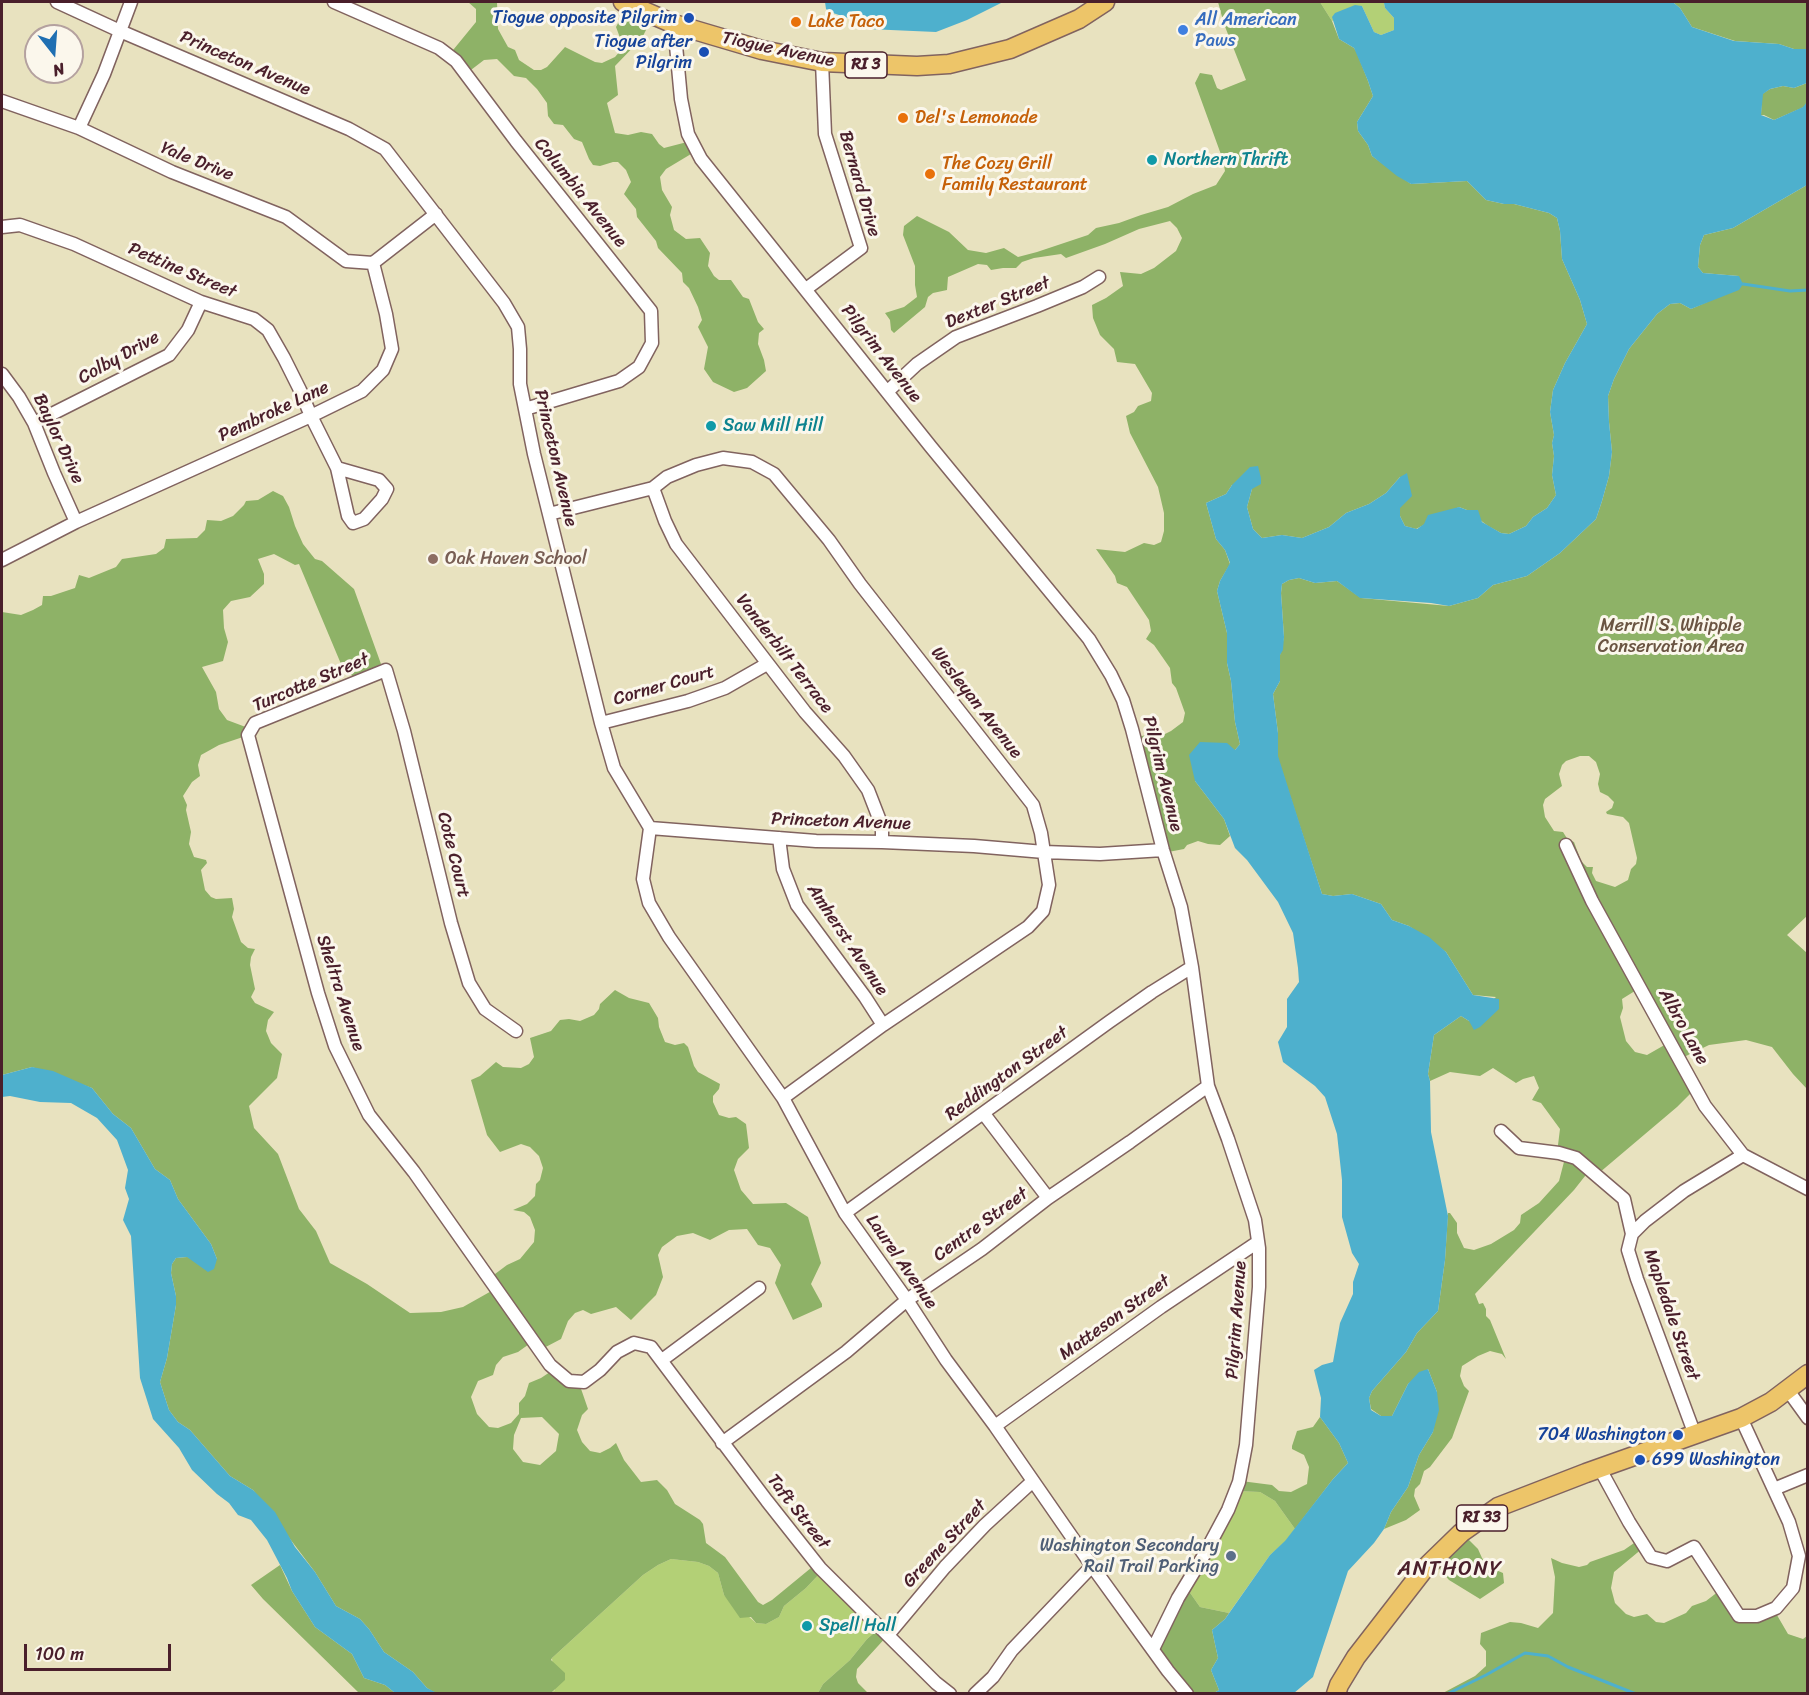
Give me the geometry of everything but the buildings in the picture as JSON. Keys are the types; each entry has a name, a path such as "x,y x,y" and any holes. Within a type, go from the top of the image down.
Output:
{"main road":[{"name":"Tiogue Avenue","path":"631,3 674,24 762,50 822,62 917,66 949,64 1010,48 1080,18 1106,2"},
{"name":"RI 33","path":"1336,1694 1356,1657 1425,1568 1461,1533 1498,1507 1741,1418 1771,1402 1808,1374"}],"street":[{"name":"Princeton Avenue","path":"57,2 349,129 385,149 504,303 518,327 520,384 534,454 601,723 614,768 650,828 816,841 974,846 1044,852 1100,854 1162,850"},
{"path":"79,128 104,74 131,2"},
{"name":"Columbia Avenue","path":"334,2 439,48 456,61 516,141 651,311 652,343 639,367 619,381 525,409"},
{"name":"Pilgrim Avenue","path":"674,24 681,99 688,134 701,159 931,447 1089,639 1123,700 1132,729 1162,850 1181,908 1192,967 1208,1086 1255,1220 1258,1242 1259,1287 1246,1445 1239,1482 1228,1510 1204,1556 1178,1598 1153,1649"},
{"name":"Bernard Drive","path":"806,289 861,248 825,134 822,62"},
{"name":"Yale Drive","path":"2,101 79,128 172,172 286,217 346,261 373,263"},
{"path":"373,263 436,214"},
{"name":"Pettine Street","path":"2,227 20,225 74,244 201,302 255,319 268,330 337,468 348,516 353,523 364,519 382,499 387,489 379,480 337,468"},
{"name":"Pembroke Lane","path":"2,560 76,522 362,391 383,370 392,349 373,263"},
{"name":"Dexter Street","path":"888,391 917,364 956,337 1046,303 1099,278"},
{"name":"Colby Drive","path":"34,423 169,355 188,330 201,302"},
{"name":"Baylor Drive","path":"2,374 34,423 76,522"},
{"name":"Wesleyan Avenue","path":"549,514 653,488 667,477 723,458 752,462 774,474 829,540 860,584 1033,805 1041,833 1049,885 1043,911 1028,927 883,1025 783,1098"},
{"name":"Vanderbilt Terrace","path":"653,488 676,544 767,664 844,756 868,790 882,826 882,842"},
{"name":"Corner Court","path":"601,723 688,701 725,688 767,664"},
{"name":"Turcotte Street","path":"251,731 255,723 386,670"},
{"name":"Cote Court","path":"386,670 404,731 451,923 469,983 484,1009 516,1031"},
{"name":"Sheltra Avenue","path":"251,731 248,735 318,993 335,1046 369,1115 414,1172 550,1365 569,1381 584,1382 600,1370 617,1352 634,1343"},
{"name":"Laurel Avenue","path":"650,828 643,879 649,903 669,937 783,1098 845,1214 908,1300 946,1360 995,1426 1092,1566 1167,1671 1186,1693"},
{"name":"Amherst Avenue","path":"779,838 783,869 797,905 883,1025"},
{"name":"Albro Lane","path":"1566,845 1592,901 1705,1106 1743,1155 1808,1189"},
{"name":"Reddington Street","path":"845,1214 1118,1016 1192,967"},
{"name":"Centre Street","path":"723,1443 846,1352 908,1300 1208,1086"},
{"path":"984,1114 1048,1198"},
{"path":"1501,1131 1519,1148 1559,1153 1576,1158 1624,1199 1632,1234"},
{"name":"Mapledale Street","path":"1695,1435 1628,1250 1632,1234 1645,1221 1684,1191 1743,1155"},
{"name":"Matteson Street","path":"995,1426 1161,1306 1258,1242"},
{"path":"662,1360 759,1288"},
{"name":"Taft Street","path":"634,1343 651,1347 662,1360 820,1568 936,1683 950,1694"},
{"path":"1787,1389 1808,1418"},
{"path":"1600,1468 1651,1557 1667,1561 1694,1547 1739,1616 1757,1616 1776,1608 1792,1588 1799,1556 1789,1522 1741,1418"},
{"path":"1774,1489 1808,1475"},
{"name":"Greene Street","path":"888,1635 945,1567 985,1525 1033,1481"},
{"path":"1789,1522 1797,1529 1808,1553"},
{"path":"975,1694 993,1677 1012,1650 1092,1566"}],"green space":[{"path":"468,2 497,2 498,29 508,47 515,50 519,60 534,70 547,67 565,47 595,62 602,63 615,57 621,50 622,43 616,27 628,5 653,16 642,38 615,66 618,95 607,103 615,133 652,134 664,148 691,141 696,151 666,169 660,177 662,190 672,207 670,215 674,230 686,239 700,238 710,253 708,266 714,276 719,280 731,280 743,297 749,299 758,322 764,329 759,333 758,344 766,371 747,388 734,392 713,382 704,369 708,347 698,327 702,320 698,307 689,288 683,282 682,273 658,248 656,241 637,217 636,209 624,194 631,182 626,170 618,162 600,166 593,165 582,142 574,139 563,125 554,124 548,116 547,103 537,89 526,78 514,76 497,59 484,60 467,73 449,55 476,22 476,9"},
{"path":"1218,2 1320,2 1332,21 1339,39 1354,48 1368,81 1373,96 1357,122 1358,131 1368,145 1372,156 1411,184 1467,181 1486,200 1514,204 1549,213 1557,218 1562,259 1580,300 1587,324 1553,390 1550,412 1554,435 1552,475 1556,495 1547,508 1533,517 1526,526 1509,534 1501,533 1488,526 1467,510 1459,507 1416,529 1405,526 1400,516 1400,477 1386,493 1369,504 1346,513 1329,527 1302,538 1282,535 1262,538 1253,529 1247,507 1252,489 1232,485 1226,494 1206,503 1216,539 1225,550 1230,564 1217,591 1227,633 1227,663 1240,744 1195,781 1224,819 1230,836 1220,845 1198,841 1187,845 1184,849 1163,853 1134,738 1154,733 1163,735 1183,722 1185,713 1172,683 1170,668 1154,645 1146,639 1151,631 1149,620 1127,587 1117,583 1115,576 1096,549 1125,552 1144,543 1154,545 1161,542 1164,531 1164,513 1158,487 1130,433 1126,416 1134,412 1138,406 1151,401 1152,393 1135,364 1117,362 1114,349 1100,335 1093,318 1092,305 1123,286 1120,272 1141,274 1154,268 1176,251 1182,238 1177,228 1170,221 1139,229 1066,258 1061,254 1034,258 1022,262 1016,268 991,270 987,265 978,264 948,277 947,290 933,293 928,297 925,307 894,333 885,313 904,307 917,297 915,266 903,235 904,226 917,216 949,232 968,250 986,253 1004,248 1018,257 1088,235 1096,228 1168,207 1216,185 1225,171 1223,160 1195,83 1200,73 1212,75 1217,88 1221,90 1246,80"},
{"path":"1320,2 1386,2 1384,3 1385,8 1394,18 1394,30 1381,35 1374,32 1362,6 1332,21"},
{"path":"1658,2 1807,2 1807,49 1794,49 1779,44 1735,41 1692,27 1674,3"},
{"path":"1807,83 1807,102 1804,107 1774,120 1761,115 1762,94 1770,89 1783,86 1794,88"},
{"name":"Merrill S. Whipple Conservation Area","path":"1807,185 1808,915 1787,935 1807,953 1807,1089 1772,1047 1746,1040 1709,1045 1686,1056 1691,1093 1599,1173 1589,1171 1574,1190 1475,1294 1479,1304 1483,1303 1486,1309 1486,1316 1490,1320 1506,1359 1502,1354 1490,1351 1462,1366 1460,1376 1469,1391 1452,1438 1430,1467 1424,1471 1420,1484 1415,1489 1414,1496 1420,1510 1406,1520 1384,1529 1391,1512 1408,1487 1419,1455 1433,1432 1437,1392 1428,1369 1408,1384 1392,1416 1381,1416 1371,1409 1369,1398 1372,1391 1406,1352 1417,1333 1438,1311 1448,1213 1457,1223 1457,1233 1464,1248 1474,1250 1491,1244 1514,1230 1520,1223 1521,1215 1539,1203 1559,1181 1565,1158 1557,1153 1560,1129 1541,1103 1532,1100 1539,1088 1534,1076 1516,1083 1493,1068 1480,1076 1450,1072 1430,1081 1428,1074 1434,1035 1461,1016 1469,1021 1496,997 1473,995 1446,952 1409,926 1392,920 1381,904 1352,894 1333,896 1322,894 1277,756 1278,733 1273,694 1280,681 1280,655 1284,637 1282,584 1299,578 1315,583 1337,581 1361,598 1449,606 1478,598 1493,585 1527,576 1560,553 1596,519 1609,476 1612,452 1608,396 1629,349 1657,314 1670,304 1680,303 1691,309 1707,302 1739,276 1703,273 1698,267 1700,245 1704,235 1733,228","holes":["1580,756 1589,756 1596,762 1600,774 1598,784 1600,792 1614,802 1612,808 1606,812 1607,814 1623,817 1629,823 1637,858 1636,864 1631,869 1628,880 1615,887 1596,881 1592,873 1593,867 1587,867 1581,861 1574,842 1568,840 1563,832 1554,831 1545,817 1543,805 1545,799 1562,786 1559,774 1562,765","1638,989 1668,1043 1647,1055 1635,1052 1626,1041 1620,1017 1623,1008 1622,999"]},
{"path":"273,491 283,496 303,544 315,559 322,561 354,589 381,664 354,678 341,664 299,564 295,565 274,554 258,559 264,574 264,584 250,597 231,601 223,610 228,642 223,661 202,667 216,692 219,709 227,720 251,729 249,735 219,745 201,755 198,765 200,776 192,782 183,796 187,805 191,832 189,844 194,857 206,860 207,863 201,870 205,890 216,899 232,898 234,909 232,917 241,942 248,948 255,949 250,965 255,989 251,997 255,1003 274,1012 268,1020 266,1031 271,1043 282,1054 277,1078 249,1106 254,1128 278,1154 299,1209 316,1231 330,1263 367,1284 410,1313 441,1312 463,1307 495,1289 491,1277 520,1259 534,1242 535,1230 530,1217 524,1212 513,1210 527,1204 535,1196 536,1184 540,1180 543,1168 539,1156 530,1147 521,1144 500,1152 487,1135 471,1080 480,1076 496,1062 503,1067 521,1068 529,1064 534,1057 530,1038 551,1031 560,1020 580,1021 594,1015 600,1004 615,990 629,998 649,1003 658,1018 665,1042 675,1045 684,1043 688,1047 698,1072 720,1084 713,1096 713,1102 719,1115 729,1118 736,1117 746,1124 749,1148 738,1159 734,1170 741,1190 753,1204 786,1203 808,1217 821,1263 811,1284 822,1307 793,1320 775,1283 781,1265 770,1248 758,1245 747,1229 729,1230 710,1240 693,1233 677,1236 662,1247 658,1255 663,1277 656,1295 631,1320 616,1307 591,1314 583,1310 575,1313 568,1321 561,1339 540,1350 532,1342 518,1352 503,1357 496,1365 493,1375 478,1381 471,1397 477,1414 489,1427 498,1428 511,1423 519,1414 519,1403 525,1396 529,1383 553,1370 579,1383 588,1409 582,1415 577,1430 582,1442 590,1451 600,1453 616,1443 624,1460 641,1482 657,1480 667,1490 675,1504 700,1520 703,1524 706,1543 725,1557 758,1602 763,1605 817,1563 823,1570 784,1606 779,1617 766,1624 756,1623 751,1617 740,1618 724,1595 718,1573 709,1566 698,1562 671,1559 643,1575 552,1658 551,1660 565,1673 565,1680 551,1693 437,1694 427,1688 413,1672 384,1652 360,1619 336,1606 315,1572 253,1490 230,1476 190,1430 178,1422 169,1410 160,1382 167,1358 176,1305 171,1273 172,1264 176,1258 217,1259 211,1244 178,1199 170,1180 155,1169 131,1128 113,1114 92,1088 32,1067 2,1075 2,612 21,615 33,610 42,605 43,596 51,596 75,588 79,575 89,578 116,567 122,559 156,554 164,548 166,539 197,538 205,530 207,520 221,521 233,516 246,501 258,500","holes":["542,1417 559,1434 556,1451 540,1465 523,1462 513,1449 514,1435 521,1418"]},
{"path":"1320,1417 1339,1443 1348,1463 1295,1529 1275,1501 1260,1492 1236,1491 1241,1481 1272,1485 1279,1491 1291,1492 1307,1484 1309,1467 1304,1455 1292,1449 1292,1446 1297,1431 1313,1427"},
{"path":"1236,1491 1260,1492 1275,1501 1295,1529 1285,1542 1270,1555 1229,1613 1200,1607 1186,1587"},
{"path":"1462,1533 1478,1549 1489,1567 1503,1573 1504,1583 1480,1599 1449,1580 1434,1563"},
{"path":"1637,1541 1643,1548 1614,1572 1611,1588 1615,1603 1626,1614 1634,1617 1647,1614 1656,1622 1664,1623 1686,1613 1692,1606 1706,1601 1719,1591 1739,1616 1774,1610 1788,1634 1803,1639 1807,1636 1807,1693 1441,1694 1475,1676 1486,1666 1486,1651 1480,1644 1481,1633 1510,1622 1538,1628 1553,1613 1555,1577 1551,1558 1579,1567 1624,1550"},
{"path":"671,1559 698,1562 709,1566 718,1573 724,1595 756,1623 766,1624 779,1617 784,1606 823,1570 881,1627 867,1639 850,1660 823,1684 818,1693 551,1693 555,1690 552,1658 643,1575"},
{"path":"280,1565 292,1591 315,1627 352,1654 364,1678 385,1685 395,1693 359,1693 263,1599 251,1585"},
{"path":"1186,1587 1200,1607 1229,1613 1212,1630 1218,1658 1211,1670 1219,1690 1214,1693 1186,1693 1155,1652"},
{"path":"881,1627 888,1635 857,1669 858,1683 868,1693 818,1693 823,1684 850,1660 867,1639"}],"water":[{"path":"825,2 1003,2 936,32 868,29 854,20 830,12 826,9"},
{"path":"1384,3 1674,3 1692,27 1734,41 1779,44 1794,49 1807,49 1807,83 1794,88 1783,86 1770,89 1763,94 1761,115 1774,120 1803,107 1807,102 1807,185 1733,228 1704,235 1700,245 1698,267 1703,273 1739,276 1743,284 1739,290 1691,309 1680,303 1670,304 1657,314 1629,349 1608,396 1612,452 1609,476 1596,519 1560,553 1527,576 1493,585 1478,598 1449,606 1360,598 1337,581 1315,583 1299,578 1282,584 1283,650 1280,655 1280,681 1273,694 1278,733 1278,756 1322,894 1333,896 1352,894 1381,904 1392,920 1429,937 1446,952 1473,995 1499,999 1499,1009 1474,1030 1469,1021 1461,1016 1434,1035 1428,1074 1431,1132 1448,1216 1438,1311 1417,1333 1406,1352 1372,1391 1369,1398 1371,1410 1381,1416 1392,1416 1408,1384 1419,1372 1428,1369 1437,1392 1439,1410 1433,1432 1419,1455 1408,1487 1391,1512 1384,1529 1348,1571 1313,1677 1294,1693 1214,1693 1219,1690 1211,1670 1218,1658 1212,1630 1225,1619 1270,1555 1285,1541 1348,1463 1339,1443 1320,1417 1321,1398 1314,1370 1333,1362 1340,1323 1353,1294 1353,1282 1359,1264 1352,1253 1342,1217 1342,1180 1337,1134 1325,1097 1315,1086 1283,1062 1278,1042 1287,1027 1287,999 1299,982 1293,933 1278,902 1247,860 1235,848 1224,819 1195,781 1189,755 1200,742 1227,743 1235,750 1240,744 1227,663 1227,633 1217,591 1230,563 1225,550 1216,539 1206,503 1226,494 1250,467 1258,466 1261,484 1252,489 1247,507 1253,529 1262,538 1282,535 1302,538 1329,527 1346,513 1369,504 1386,493 1400,477 1407,473 1412,496 1400,508 1400,516 1405,526 1417,529 1424,524 1428,515 1459,507 1478,510 1482,522 1501,533 1509,534 1526,526 1533,517 1547,508 1556,495 1552,475 1554,435 1550,412 1553,390 1587,324 1580,300 1562,259 1557,218 1549,213 1514,204 1486,200 1467,181 1411,184 1372,156 1368,145 1358,131 1357,122 1373,96 1354,48 1339,39 1332,17 1335,13 1355,5 1362,6 1374,32 1381,35 1394,30 1394,18 1385,8"},
{"path":"32,1067 53,1071 92,1088 113,1114 131,1128 155,1169 170,1180 178,1199 211,1244 217,1259 214,1269 208,1272 187,1257 176,1258 172,1264 171,1273 176,1305 167,1358 160,1382 169,1410 178,1422 190,1430 230,1476 253,1490 275,1512 295,1547 315,1572 336,1606 360,1619 384,1652 413,1672 427,1688 437,1693 395,1693 385,1685 364,1678 352,1654 315,1627 292,1591 267,1540 251,1520 238,1515 229,1503 192,1470 179,1448 153,1419 140,1378 131,1236 123,1220 129,1199 125,1188 128,1170 117,1140 97,1118 71,1103 2,1097 2,1075"}],"waterway":[{"path":"1743,284 1790,291 1808,290"},
{"path":"1447,1694 1525,1653 1548,1656 1568,1667 1636,1694"},
{"path":"1717,1694 1732,1694"}],"place":[{"name":"Tiogue opposite Pilgrim","path":"689,18"},
{"name":"Lake Taco","path":"796,22"},
{"name":"All American Paws","path":"1183,30"},
{"name":"Tiogue after Pilgrim","path":"704,52"},
{"name":"Del's Lemonade","path":"903,118"},
{"name":"Northern Thrift","path":"1152,160"},
{"name":"The Cozy Grill Family Restaurant","path":"930,174"},
{"name":"Saw Mill Hill","path":"711,426"},
{"name":"Oak Haven School","path":"433,559"},
{"name":"704 Washington","path":"1678,1435"},
{"name":"699 Washington","path":"1640,1460"},
{"name":"Washington Secondary Rail Trail Parking","path":"1231,1556"},
{"name":"Spell Hall","path":"807,1626"}],"district":[{"name":"ANTHONY","path":"1450,1570"}]}
